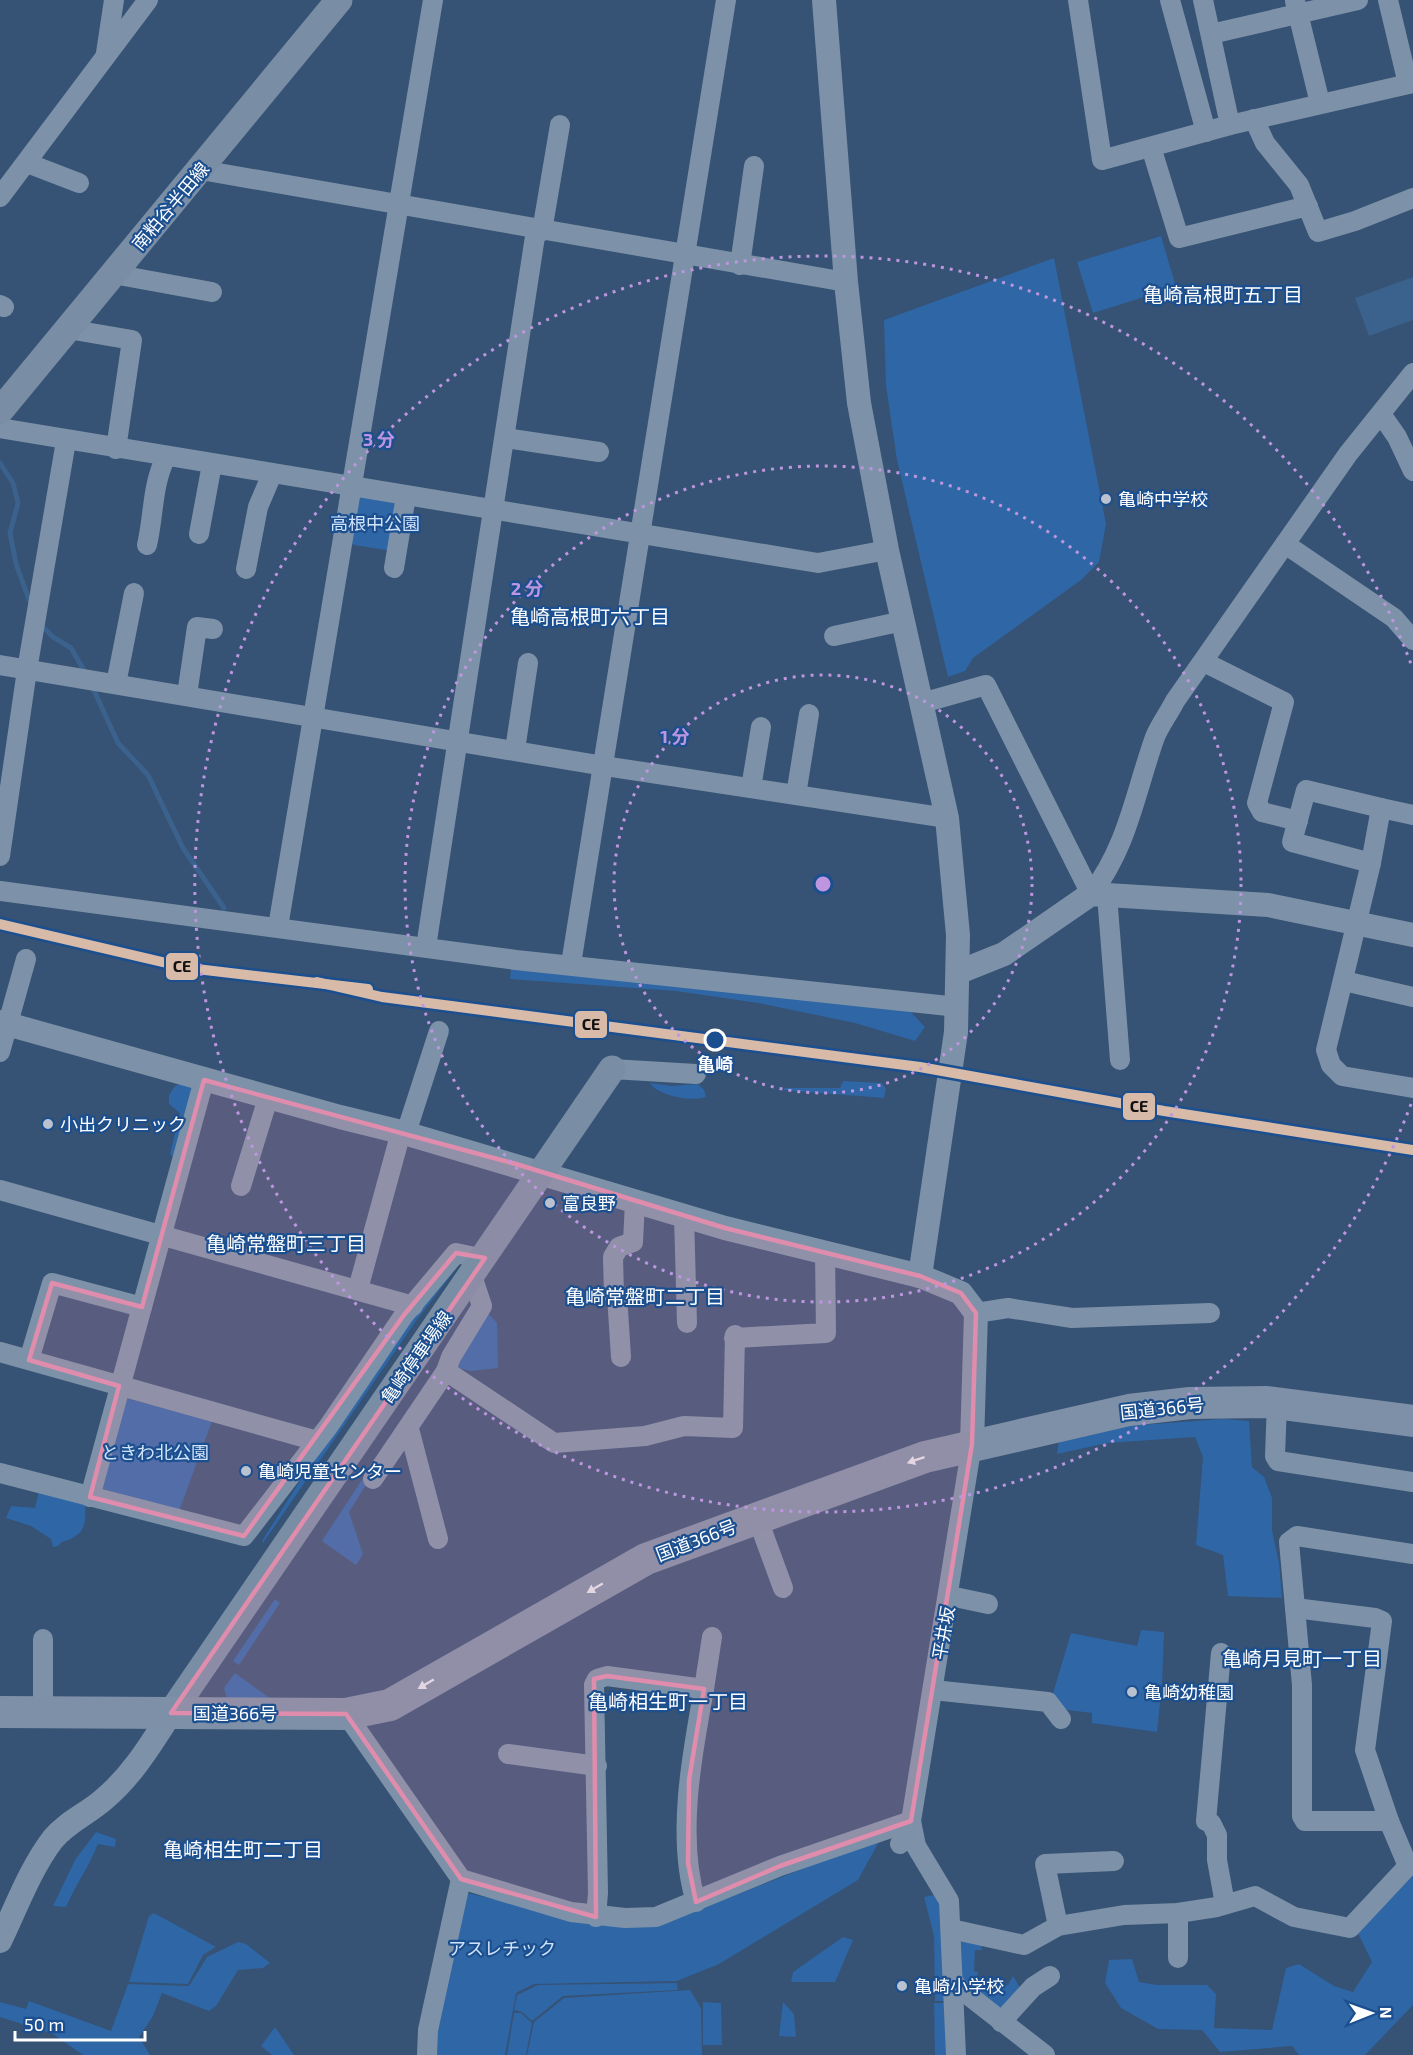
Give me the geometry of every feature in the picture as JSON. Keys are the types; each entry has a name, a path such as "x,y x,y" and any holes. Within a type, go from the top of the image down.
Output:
{"highway":[{"name":"国道366号","path":"0,1713 346,1714 390,1705 646,1559 925,1457 972,1444 1129,1410 1190,1403 1277,1403 1413,1421"}],"main road":[{"name":"南粕谷半田線","path":"0,411 201,171 339,0"},
{"name":"亀崎停車場線","path":"171,1713 478,1268 612,1069"}],"street":[{"path":"105,56 114,0"},
{"path":"0,197 148,0"},
{"path":"278,927 315,718 397,205 433,0"},
{"path":"571,964 726,0"},
{"path":"824,0 846,282 860,403 887,550 947,818 958,935 956,1032 920,1276"},
{"path":"1078,0 1102,160 1230,124 1410,84 1388,0"},
{"path":"1170,0 1206,132"},
{"path":"1203,0 1230,124"},
{"path":"1210,34 1296,6 1358,0"},
{"path":"1296,6 1320,103"},
{"path":"1254,119 1265,143 1299,186 1318,232 1355,221 1413,198"},
{"path":"426,946 504,438 539,231 560,125"},
{"path":"1151,147 1179,238 1308,206"},
{"path":"27,162 79,183"},
{"path":"740,265 754,166"},
{"path":"201,171 539,231 846,282"},
{"path":"113,274 212,292"},
{"path":"68,329 132,340 116,449"},
{"path":"959,972 1004,954 1099,894 1128,826 1156,735 1175,701 1348,454 1413,372"},
{"path":"1381,414 1397,437 1413,471"},
{"path":"0,428 66,441 818,562 887,550"},
{"path":"504,438 599,452"},
{"path":"0,856 27,670 66,441"},
{"path":"147,545 159,471 166,457"},
{"path":"199,534 212,464"},
{"path":"246,569 258,507 272,474"},
{"path":"394,568 406,496"},
{"path":"1285,544 1386,612 1413,640"},
{"path":"116,684 134,593"},
{"path":"834,636 903,621"},
{"path":"187,695 197,627 213,628"},
{"path":"1204,662 1284,702 1257,803 1262,812 1298,821"},
{"path":"516,750 528,663"},
{"path":"0,665 604,766 947,818"},
{"path":"922,703 986,685 1099,894 1120,1060"},
{"path":"796,795 809,714"},
{"path":"751,788 762,727"},
{"path":"1371,863 1292,842 1306,790 1413,815"},
{"path":"1381,808 1371,863 1326,1050 1331,1065 1342,1076 1413,1088"},
{"path":"0,891 426,946 516,960 571,964 958,1007"},
{"path":"1099,894 1268,905 1413,935"},
{"path":"0,1052 4,1023 26,958"},
{"path":"1344,981 1413,996"},
{"path":"4,1023 268,1098 403,1132 684,1216 920,1276 961,1293 976,1313 972,1444"},
{"path":"358,1289 403,1132 439,1031"},
{"name":"亀崎停車場線","path":"612,1069 696,1074"},
{"path":"90,1497 204,1080"},
{"path":"241,1186 268,1098"},
{"path":"0,1191 413,1306"},
{"path":"621,1357 617,1295 614,1295 613,1257 619,1246 633,1242 634,1202"},
{"path":"684,1216 687,1323"},
{"path":"446,1371 554,1443 645,1436 684,1426 733,1428 735,1337 826,1333 825,1252"},
{"path":"0,1473 244,1536 317,1441 413,1306 456,1253 478,1268 482,1306 451,1357 446,1371 409,1429 373,1479"},
{"path":"29,1360 52,1283 142,1307"},
{"path":"976,1313 1008,1308 1072,1318 1210,1313"},
{"path":"0,1352 317,1441"},
{"path":"1277,1403 1275,1456 1278,1461 1413,1482"},
{"path":"409,1429 438,1539"},
{"name":"平井坂","path":"911,1821 950,1596 972,1444"},
{"path":"757,1517 783,1588"},
{"path":"1389,1821 1305,1821 1302,1816 1302,1685 1289,1542 1297,1536 1413,1554"},
{"path":"950,1596 988,1604"},
{"path":"951,1929 1024,1945 1058,1926 1124,1915 1178,1913 1255,1896 1294,1917 1350,1928 1408,1866 1389,1821 1365,1750 1382,1622 1376,1618 1296,1608"},
{"path":"696,1902 688,1863 689,1780 712,1637"},
{"path":"43,1639 43,1713"},
{"path":"1221,1653 1206,1821 1211,1823 1217,1835 1217,1860 1225,1904"},
{"path":"596,1917 597,1766 594,1685 597,1679 607,1676 704,1689"},
{"path":"933,1690 1048,1702 1061,1719"},
{"path":"0,1941 39,1862 53,1839 66,1825 103,1801 120,1784 138,1763 171,1713"},
{"path":"346,1714 461,1879 571,1912 596,1917 656,1917 780,1866 911,1821"},
{"path":"508,1754 597,1766"},
{"path":"900,1844 911,1821"},
{"path":"911,1821 916,1846 949,1901 956,2055"},
{"path":"1058,1926 1045,1864 1114,1861"},
{"path":"427,2055 428,2030 461,1879"},
{"path":"1178,1913 1178,1958"},
{"path":"1001,2022 1033,1987 1050,1976"},
{"path":"954,1984 1045,2055"}],"highlighted area":[{"path":"204,1080 516,1164 725,1228 920,1276 961,1293 976,1313 972,1444 911,1821 780,1866 696,1902 688,1863 689,1780 704,1689 607,1676 594,1679 596,1917 461,1879 346,1714 171,1713 485,1258 456,1253 404,1315 244,1536 90,1497 119,1386 29,1360 52,1283 142,1307"}],"green space":[{"path":"1161,236 1176,287 1093,313 1077,262"},
{"path":"1054,258 1106,524 1099,562 1081,580 973,658 965,671 948,677 897,460 886,386 884,320"},
{"name":"高根中公園","path":"362,496 397,501 392,551 354,545 350,542 357,500"},
{"path":"511,969 910,1011 925,1027 915,1041 855,1023 758,1003 676,991 510,979"},
{"path":"843,1081 882,1083 886,1089 884,1098 783,1090 785,1088 840,1088"},
{"path":"184,1083 194,1086 176,1159 170,1154 180,1113 169,1104 169,1095 175,1086"},
{"path":"650,1083 672,1086 698,1084 704,1090 706,1097 692,1099 675,1097 654,1088"},
{"path":"457,1265 263,1543 262,1541 319,1451 409,1320 436,1292"},
{"path":"488,1313 497,1323 498,1368 471,1371 455,1367"},
{"name":"ときわ北公園","path":"125,1398 212,1421 179,1511 100,1488"},
{"path":"1223,1419 1249,1421 1252,1467 1264,1477 1272,1498 1272,1530 1279,1563 1282,1598 1228,1596 1223,1555 1196,1545 1203,1457 1195,1437 1107,1443 1057,1454 1059,1439 1112,1427"},
{"path":"369,1469 369,1480 349,1512 363,1554 356,1565 322,1541"},
{"path":"39,1491 85,1503 85,1522 77,1535 53,1547 51,1539 31,1526 6,1518 11,1506 35,1508"},
{"path":"275,1599 280,1603 239,1665 233,1661"},
{"path":"1141,1630 1164,1632 1157,1732 1092,1723 1092,1713 1059,1709 1051,1700 1071,1633 1137,1646"},
{"path":"235,1673 271,1699 227,1699 224,1688"},
{"path":"96,1832 116,1839 115,1847 98,1844 66,1907 53,1906 75,1860"},
{"name":"アスレチック","path":"881,1838 858,1880 719,1964 677,1981 534,1984 516,1993 505,2055 432,2055 467,1893 603,1924 670,1921"},
{"path":"1413,1871 1413,2005 1365,2055 1299,2055 1292,2046 1220,2052 1202,2030 1158,2029 1121,2008 1105,1983 1109,1960 1132,1959 1139,1982 1157,1985 1207,1985 1216,1994 1214,2028 1272,2030 1286,1968 1299,1964 1334,1986 1353,1992 1372,1962 1358,1933"},
{"path":"938,1894 949,1936 950,2001 935,2001 934,1936 924,1897"},
{"path":"154,1913 216,1947 203,1955 188,1984 129,1982 149,1916"},
{"path":"843,1937 853,1940 835,1982 791,1982 793,1972"},
{"path":"981,1940 982,1950 975,1950 974,1971 978,1972 978,1986 1008,1985 1013,1976 1022,1991 1002,2015 962,1980 961,1941"},
{"path":"238,1942 246,1944 270,1963 263,1968 238,1970 216,2006 209,2011 162,1993 153,2016 139,2037 150,2055 83,2055 53,2034 0,2017 0,2002 26,2009 29,2001 111,2031 128,1984 189,1986 207,1957"},
{"path":"677,1983 678,1990 563,1996 532,2021 522,2012 514,2010 517,1995 538,1985"},
{"path":"690,1990 701,2008 702,2055 527,2055 534,2022 564,1998"},
{"path":"703,2002 721,2003 722,2045 703,2045"},
{"path":"783,2002 794,2014 796,2037 779,2036"},
{"path":"934,2003 949,2003 950,2055 935,2055"},
{"path":"514,2013 521,2013 532,2023 526,2055 507,2055"},
{"path":"275,2027 294,2055 272,2055 261,2046"}],"shaded area":[{"path":"1413,277 1413,320 1369,336 1355,298"}],"waterway":[{"path":"0,463 13,483 18,503 10,533 16,564 31,605"},
{"path":"40,624 53,637 71,648 85,672"},
{"path":"92,686 118,743 148,775 183,848 224,908"}],"transit line":[{"name":"CE","path":"0,924 188,968 368,989"},
{"name":"CE","path":"317,982 382,997 920,1067 1164,1111 1413,1150"}],"place":[{"name":"亀崎中学校","path":"1106,499"},
{"name":"亀崎","path":"715,1040"},
{"name":"小出クリニック","path":"48,1124"},
{"name":"富良野","path":"550,1203"},
{"name":"亀崎児童センター","path":"246,1471"},
{"name":"亀崎幼稚園","path":"1132,1692"},
{"name":"亀崎小学校","path":"902,1986"}],"district":[{"name":"亀崎高根町五丁目","path":"1223,294"},
{"name":"亀崎高根町六丁目","path":"590,616"},
{"name":"亀崎常盤町三丁目","path":"286,1243"},
{"name":"亀崎常盤町二丁目","path":"645,1296"},
{"name":"亀崎月見町一丁目","path":"1302,1658"},
{"name":"亀崎相生町一丁目","path":"668,1701"},
{"name":"亀崎相生町二丁目","path":"243,1849"}]}
